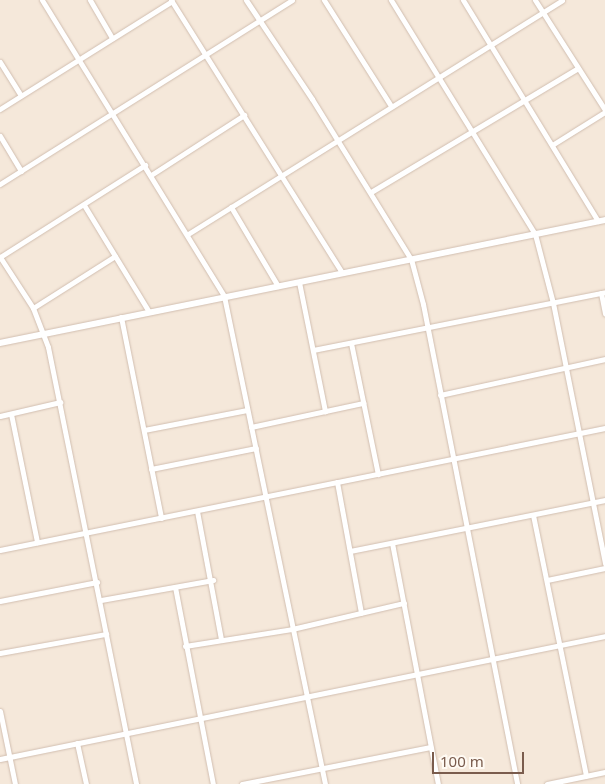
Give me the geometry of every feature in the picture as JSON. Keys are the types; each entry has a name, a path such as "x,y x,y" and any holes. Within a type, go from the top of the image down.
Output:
{"street":[{"path":"42,0 188,234 224,296 292,629 326,784"},
{"path":"90,0 112,38"},
{"path":"0,109 171,0 342,273"},
{"path":"246,0 338,140 411,259 468,529 517,784"},
{"path":"0,184 205,53 292,0"},
{"path":"324,0 391,106"},
{"path":"392,0 535,234 553,303 605,566 547,580"},
{"path":"0,343 224,296 602,221 552,145 463,0"},
{"path":"535,0 605,111 552,145"},
{"path":"188,234 562,0"},
{"path":"0,62 21,95"},
{"path":"371,192 578,68"},
{"path":"151,175 244,115"},
{"path":"0,136 21,171"},
{"path":"136,784 101,600 44,333 33,308 0,257 145,165"},
{"path":"84,205 149,312"},
{"path":"231,207 278,286"},
{"path":"33,308 115,256"},
{"path":"299,282 326,411"},
{"path":"313,350 603,293 605,314"},
{"path":"121,318 161,518"},
{"path":"350,343 378,474"},
{"path":"440,395 605,359"},
{"path":"0,416 60,402"},
{"path":"251,427 363,403"},
{"path":"144,430 247,410"},
{"path":"11,414 37,542"},
{"path":"0,550 605,428"},
{"path":"151,469 256,448"},
{"path":"337,482 360,613"},
{"path":"350,551 533,516 605,500"},
{"path":"197,511 213,580 222,639"},
{"path":"533,516 547,580 558,647 586,776"},
{"path":"392,543 438,784"},
{"path":"101,600 213,580"},
{"path":"0,602 97,582"},
{"path":"175,587 213,784"},
{"path":"185,646 292,629 404,603"},
{"path":"0,653 106,634"},
{"path":"0,759 605,636"},
{"path":"0,711 11,757 15,784"},
{"path":"77,744 86,784"},
{"path":"242,784 430,746"},
{"path":"547,784 605,772"}],"shaded area":[{"path":"0,0 605,0 605,784 0,784"}]}
